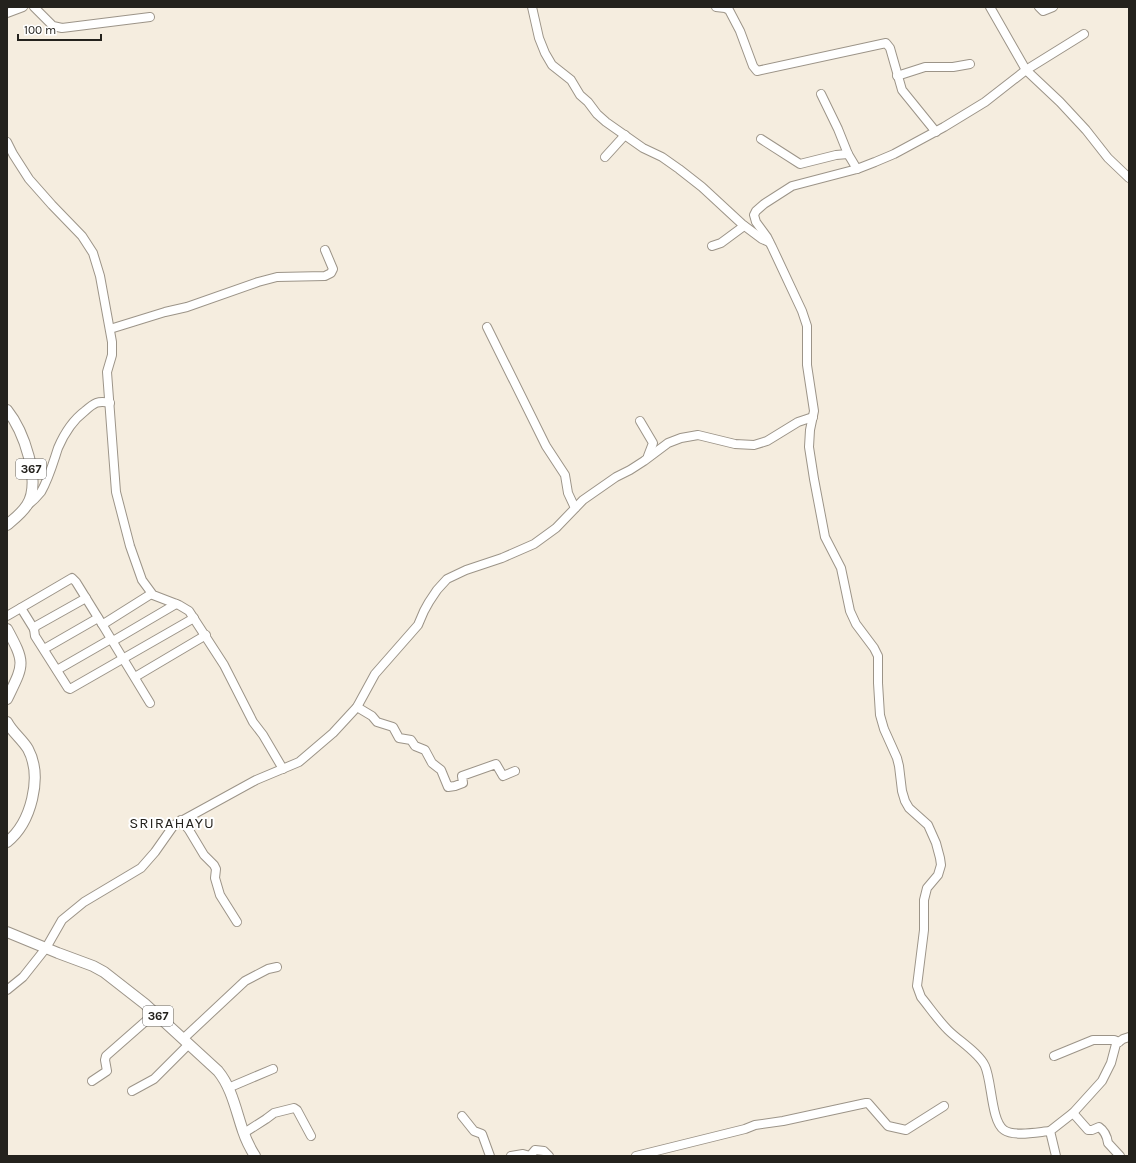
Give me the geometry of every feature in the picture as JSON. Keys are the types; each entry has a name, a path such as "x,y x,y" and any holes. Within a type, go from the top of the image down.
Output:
{"main road":[{"name":"367","path":"7,410 25,445 29,459 32,481 28,505"},
{"path":"7,525 28,505"},
{"path":"7,629 19,652 21,665 18,678 7,699"},
{"path":"7,722 29,750 34,771 31,801 24,823 7,842"},
{"name":"367","path":"7,932 98,968 155,1013 218,1071 224,1079 244,1133 255,1156"}],"street":[{"path":"7,13 23,7"},
{"path":"34,7 54,26 62,28 150,17"},
{"path":"532,7 541,43 552,65 571,80 580,95 588,102 597,114 606,122 644,148 679,168 744,226 762,239 769,242"},
{"path":"716,7 729,10 740,31 753,66 757,71 886,43 890,48 902,90 936,132"},
{"path":"991,7 1026,70 1060,102 1086,130 1108,158 1129,178"},
{"path":"1038,7 1044,11 1053,7"},
{"path":"1084,34 1026,70 985,102 936,132 894,154 857,169 792,186 764,204 754,213 754,217 769,242 802,311 807,326 807,361 813,400 813,417 810,430 809,447 825,537 841,568 850,611 856,624 874,648 878,656 880,715 884,729 897,758 904,801 909,808 928,825 936,843 940,862 938,875 928,888 924,900 924,930 921,965 918,976 918,991 921,997 948,1029 980,1058 987,1072 993,1103 999,1123 1002,1129 1006,1132 1028,1134 1050,1131 1073,1113 1105,1077 1111,1063 1116,1044 1129,1037"},
{"path":"898,76 925,67 953,67 970,64"},
{"path":"821,94 848,154 857,169"},
{"path":"605,157 625,135"},
{"path":"761,139 800,164 836,155 848,154"},
{"path":"7,142 29,179 82,236 89,246 98,267 110,329 112,355 107,372 116,492 130,546 142,580 151,594 189,611 206,635 224,665 253,722 263,735 283,769"},
{"path":"712,246 721,243 744,226"},
{"path":"110,329 165,312 187,307 258,282 278,277 326,276 331,273 333,269 325,250"},
{"path":"487,327 544,441 565,475 568,493 575,508"},
{"path":"28,505 41,491 52,468 58,448 77,418 95,402 101,401 110,403"},
{"path":"7,990 23,977 46,948 62,920 84,902 141,868 155,852 174,825 256,780 291,766 306,757 333,733 357,707 375,674 418,625 429,602 447,579 466,570 502,558 534,544 556,528 583,500 616,476 630,470 668,443 693,435 735,444 759,444 774,437 798,422 813,417"},
{"path":"640,421 653,443 648,457"},
{"path":"7,616 72,578 86,598 150,703"},
{"path":"44,649 100,621 105,623 151,594"},
{"path":"34,629 36,626 86,598"},
{"path":"57,670 176,604"},
{"path":"21,608 34,629 35,636 68,688 72,689 194,618"},
{"path":"135,677 206,635"},
{"path":"357,707 372,716 377,722 393,727 399,738 410,740 414,746 425,750 432,763 441,770 448,787 463,783 463,775 473,773 496,764 503,776 515,771"},
{"path":"181,820 204,854 216,868 215,878 220,895 237,922"},
{"path":"132,1091 154,1079 186,1042 245,981 277,967"},
{"path":"92,1081 107,1071 105,1060 106,1056 155,1013"},
{"path":"1054,1056 1093,1040 1114,1040 1119,1042"},
{"path":"228,1088 273,1068"},
{"path":"636,1156 730,1133 755,1125 784,1121 866,1103 868,1103 888,1126 906,1130 944,1106"},
{"path":"244,1133 274,1113 294,1108 297,1110 311,1136"},
{"path":"1073,1113 1088,1130 1091,1131 1099,1127 1104,1131 1108,1139 1108,1143 1120,1156"},
{"path":"462,1116 474,1131 482,1134 490,1156"},
{"path":"1050,1131 1056,1156"},
{"path":"511,1156 523,1154 530,1156 535,1150 544,1152 548,1156"}],"district":[{"name":"SRIRAHAYU","path":"172,823"}]}
